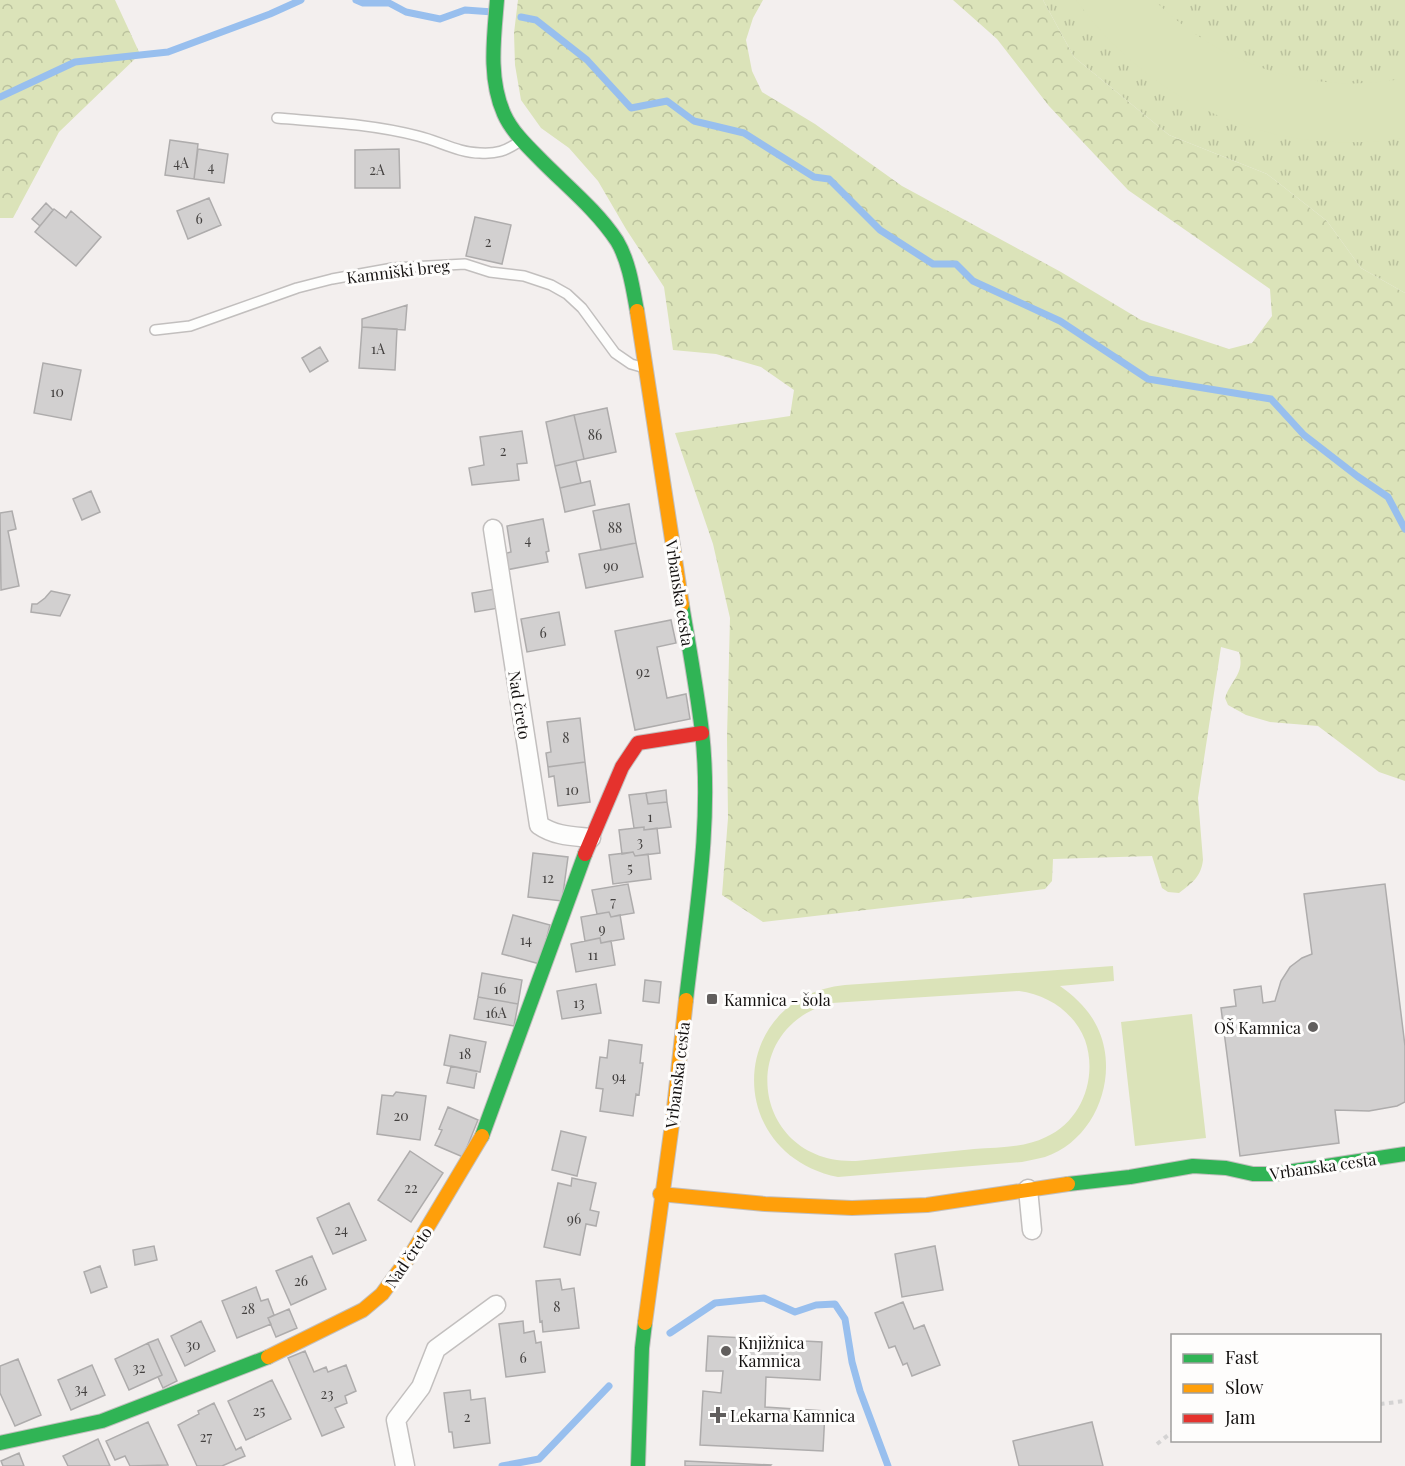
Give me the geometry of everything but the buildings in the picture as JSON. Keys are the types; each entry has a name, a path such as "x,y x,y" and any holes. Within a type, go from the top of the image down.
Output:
{"street":[{"name":"Vrbanska cesta","path":"497,0 493,56 496,84 504,114 521,140 596,216 618,243 631,279 647,368 658,454 702,733 704,794 702,862 673,1117 660,1194 642,1348 638,1466"},
{"name":"Nad čreto","path":"493,530 539,825 560,835 591,838"},
{"name":"Nad čreto","path":"0,1443 102,1421 260,1361 377,1301 448,1197 486,1128 591,838 622,767 638,743 702,733"},
{"name":"Vrbanska cesta","path":"660,1194 765,1204 852,1208 927,1205 1193,1166 1226,1168 1253,1174 1274,1174 1405,1154"},
{"path":"1028,1189 1032,1230"},
{"path":"405,1466 396,1420 421,1387 436,1349 496,1305"}],"lane":[{"path":"277,118 367,126 419,136 461,150 479,153 504,152 521,140"},
{"name":"Kamniški breg","path":"155,330 190,326 297,288 332,279 393,268 465,264 490,272 524,276 551,285 567,294 582,308 615,353 631,364 647,368"}],"path":[{"path":"1381,1404 1405,1401"},
{"path":"1157,1444 1171,1434"}],"green space":[{"path":"0,0 115,0 140,54 59,132 13,218 0,218"},
{"path":"518,0 763,0 753,18 746,40 752,71 762,92 815,124 902,186 1061,272 1141,320 1229,349 1252,343 1272,316 1270,289 1128,190 1049,106 997,39 953,0 1043,0 1074,57 1169,135 1267,174 1327,221 1361,268 1405,293 1405,781 1379,772 1318,726 1270,722 1246,715 1228,705 1225,698 1239,671 1240,659 1239,652 1221,647 1198,798 1202,866 1192,883 1179,893 1168,892 1162,888 1152,856 1053,859 1052,881 1045,889 763,922 722,895 728,818 727,737 730,618 713,544 675,433 790,416 794,390 761,367 716,354 673,350 664,287 598,181 569,148 541,128 521,100 515,65 514,33"},
{"path":"1043,0 1405,0 1405,293 1361,268 1327,221 1267,174 1169,135 1074,57"},
{"path":"1076,0 1154,0 1180,23 1208,42 1238,58 1303,79 1336,83 1371,83 1405,78 1405,138 1356,142 1309,140 1264,131 1221,117 1180,96 1142,70 1107,37"},
{"path":"1113,966 1114,981 1060,986 1083,1006 1099,1031 1106,1068 1104,1087 1098,1105 1089,1122 1077,1137 1062,1149 1045,1157 1022,1162 838,1177 800,1162 774,1139 758,1109 754,1076 761,1045 778,1017 806,996 845,985","holes":["1019,991 1050,1001 1067,1013 1080,1030 1089,1054 1088,1083 1078,1109 1059,1130 1038,1141 1011,1146 856,1161 821,1156 795,1142 777,1119 768,1093 769,1065 780,1039 800,1017 832,1003"]},
{"path":"1192,1014 1206,1138 1135,1146 1121,1022"}],"waterway":[{"path":"0,97 75,62 168,52 301,0"},
{"path":"356,0 363,3 389,3 406,12 440,19 465,10 493,12"},
{"path":"521,17 536,20 587,60 631,108 667,101 694,121 744,133 814,177 829,179 880,230 933,264 956,264 973,281 1060,321 1148,379 1271,399 1304,435 1388,497 1405,529"},
{"path":"670,1333 715,1303 764,1298 795,1312 816,1305 835,1304 845,1319 852,1362 860,1391 888,1466"},
{"path":"502,1466 539,1459 609,1386"}],"traffic: fast":[{"path":"497,0 494,72 504,114 523,142 590,207 609,229 628,266 637,311"},
{"path":"682,605 705,765 702,866 686,1000"},
{"path":"482,1136 585,854"},
{"path":"1068,1184 1130,1177 1193,1166 1226,1168 1253,1174 1274,1174 1405,1154"},
{"path":"638,1466 645,1323"},
{"path":"0,1443 102,1421 268,1357"}],"traffic: slow":[{"path":"637,311 682,605"},
{"path":"645,1323 673,1117 686,1000"},
{"path":"268,1357 363,1310 382,1294 412,1253 482,1136"},
{"path":"660,1194 765,1204 852,1208 927,1205 1068,1184"}],"traffic: jam":[{"path":"585,854 622,767 638,743 702,733"}],"place":[{"name":"Kamnica - šola","path":"712,999"},
{"name":"OŠ Kamnica","path":"1313,1027"},
{"name":"Knjižnica Kamnica","path":"726,1351"},
{"name":"Lekarna Kamnica","path":"718,1415"}]}
